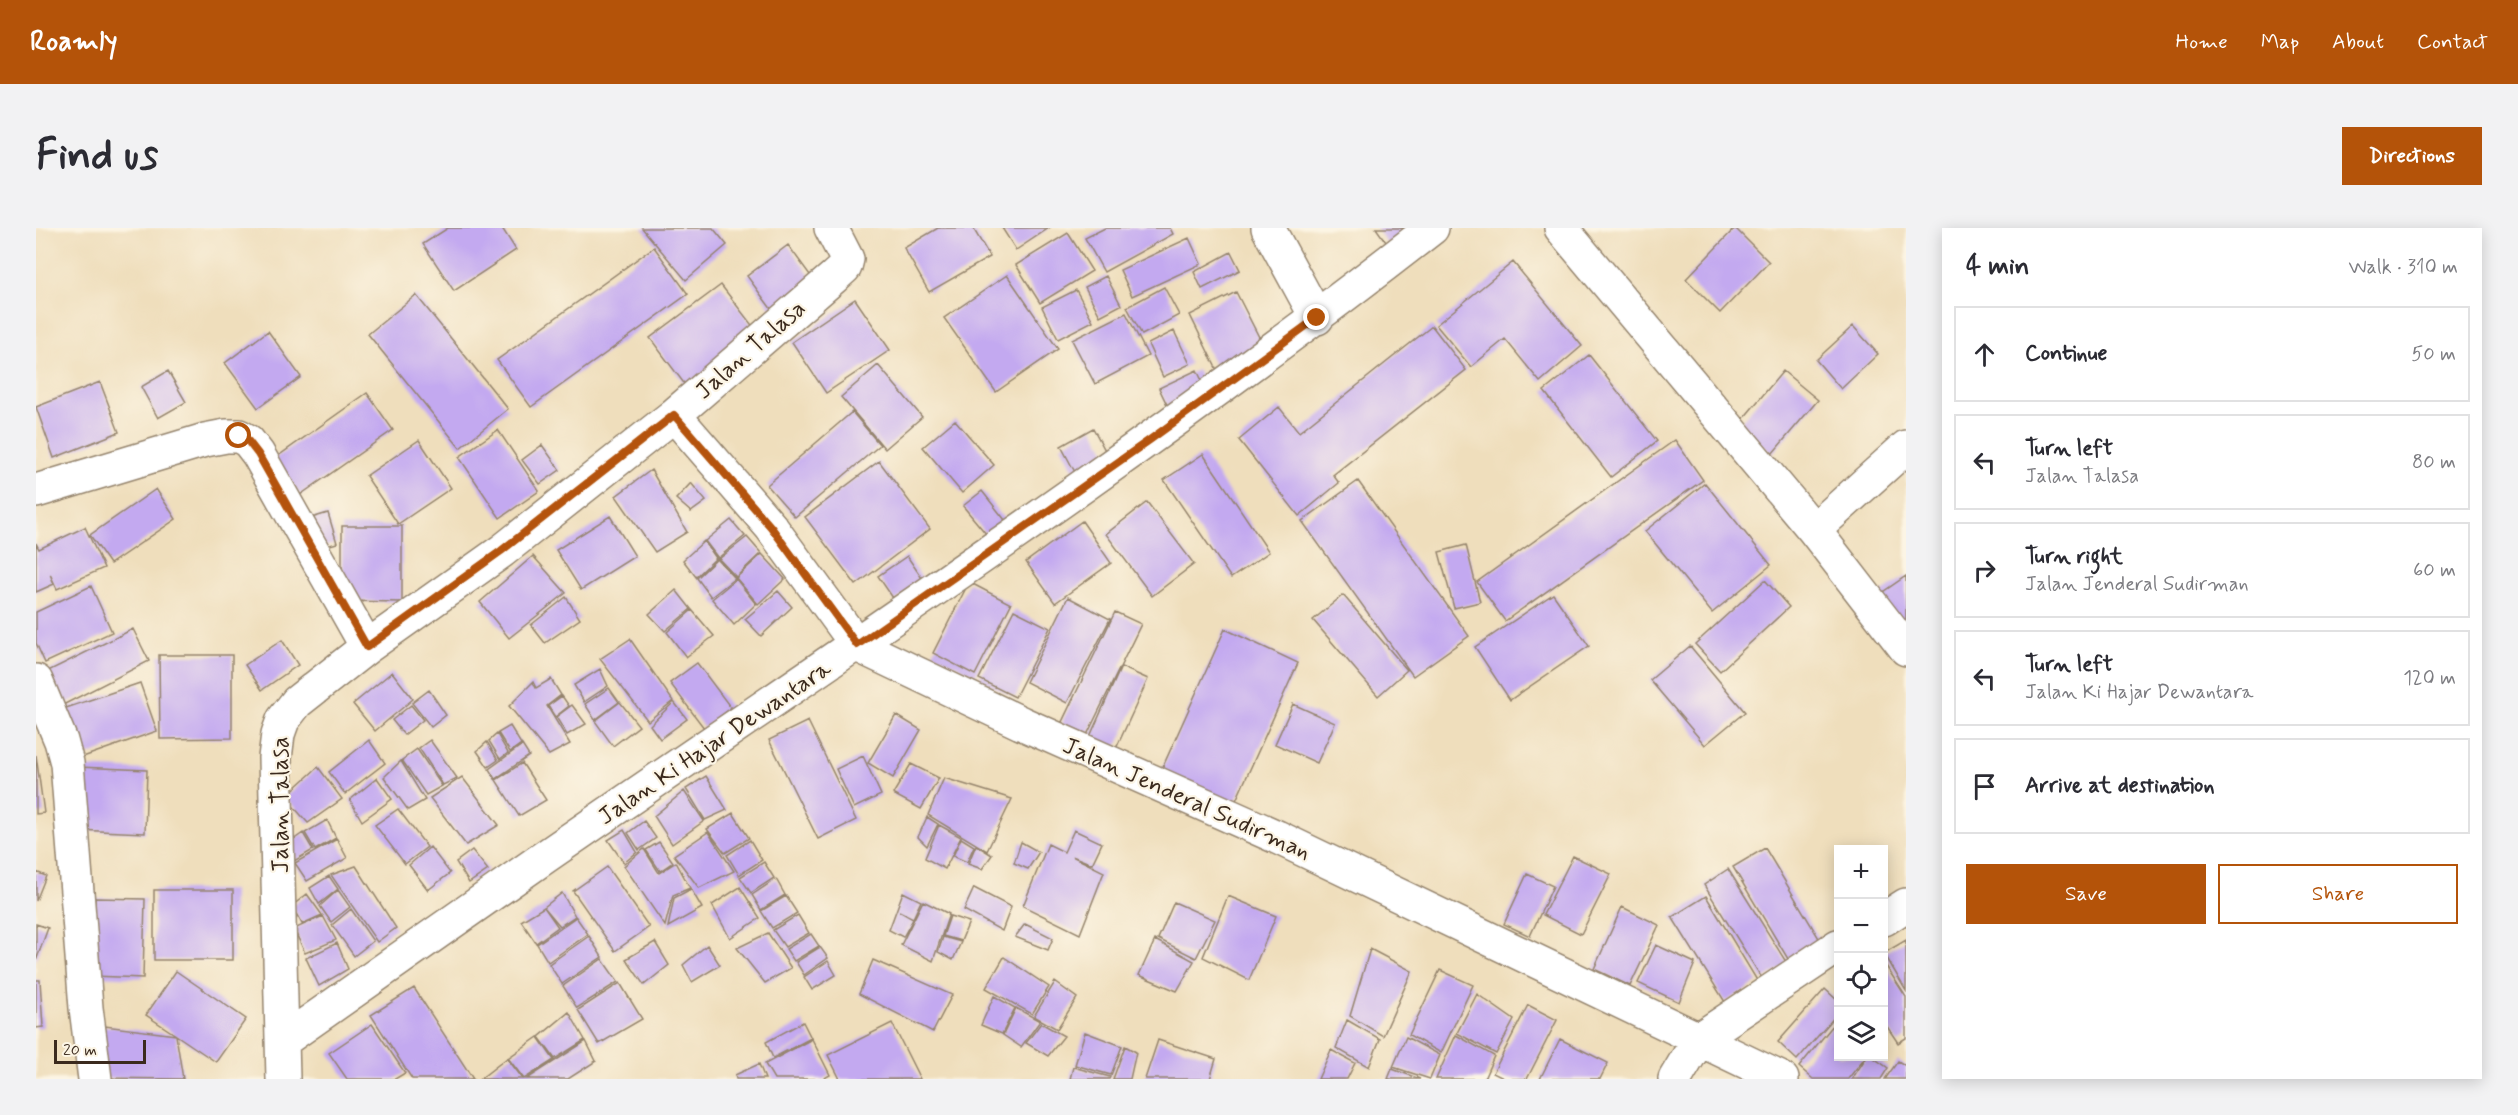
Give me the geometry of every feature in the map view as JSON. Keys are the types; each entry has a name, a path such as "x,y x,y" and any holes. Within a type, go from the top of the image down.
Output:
{"street":[{"name":"Jalan Talasa","path":"284,1079 275,759 282,720 297,702 367,647 501,551 674,415 842,270 847,259 831,228"},
{"path":"1268,228 1317,318"},
{"name":"Jalan Ki Hajar Dewantara","path":"284,1040 539,861 857,645 1151,439 1317,318 1432,228"},
{"path":"1561,228 1814,530 1906,649"},
{"name":"Jalan Jenderal Sudirman","path":"674,415 771,527 857,645 1021,723 1277,837 1782,1079"},
{"path":"36,491 205,440 239,436 248,441 258,454 367,647"},
{"path":"1814,530 1906,447"},
{"path":"36,681 61,741 67,764 86,1008 94,1079"},
{"path":"1888,916 1906,905"},
{"path":"1675,1079 1700,1039 1834,949"}],"building":[{"path":"448,228 502,228 516,250 454,291 423,244"},
{"path":"642,228 713,228 727,245 686,280"},
{"path":"938,228 973,228 990,257 929,292 904,248"},
{"path":"1002,228 1049,228 1016,250"},
{"path":"1105,228 1170,228 1173,234 1104,272 1085,238"},
{"path":"1376,228 1411,228 1388,245"},
{"path":"1735,228 1769,262 1720,313 1686,279"},
{"path":"1068,233 1092,271 1040,303 1016,265"},
{"path":"1189,238 1201,264 1132,296 1120,270"},
{"path":"788,245 813,279 772,310 747,276"},
{"path":"654,247 688,294 531,407 497,360"},
{"path":"1231,252 1240,270 1202,289 1194,272"},
{"path":"1513,262 1582,346 1540,382 1505,339 1471,367 1436,325"},
{"path":"1007,275 1058,349 996,392 944,318"},
{"path":"1106,276 1121,305 1100,316 1085,287"},
{"path":"721,285 758,333 686,386 650,338"},
{"path":"1164,287 1179,315 1142,335 1127,307"},
{"path":"1076,290 1093,321 1058,339 1042,307"},
{"path":"1236,292 1264,347 1217,370 1190,315"},
{"path":"416,295 508,409 460,448 368,334"},
{"path":"855,299 890,350 826,393 792,342"},
{"path":"1126,313 1148,356 1095,384 1072,340"},
{"path":"1432,326 1466,370 1333,475 1339,483 1299,516 1239,440 1279,407 1299,432"},
{"path":"1853,326 1878,354 1841,389 1816,360"},
{"path":"268,331 301,377 258,408 225,363"},
{"path":"1174,331 1190,364 1163,377 1148,344"},
{"path":"1589,355 1657,441 1611,477 1544,391"},
{"path":"878,365 922,417 885,449 841,397"},
{"path":"1197,370 1209,396 1172,415 1159,388"},
{"path":"168,371 186,402 158,418 141,387"},
{"path":"1783,371 1818,400 1772,454 1738,425"},
{"path":"100,382 119,432 54,458 36,407"},
{"path":"367,393 393,430 300,495 274,459"},
{"path":"852,412 880,445 795,517 767,485"},
{"path":"955,420 994,465 962,493 923,447"},
{"path":"1093,428 1108,456 1076,474 1061,446"},
{"path":"498,430 539,491 500,518 459,457"},
{"path":"419,440 451,488 398,524 366,476"},
{"path":"1675,440 1703,480 1505,621 1477,582"},
{"path":"542,445 560,470 540,484 522,460"},
{"path":"1203,454 1269,552 1231,578 1164,480"},
{"path":"879,461 930,529 856,585 805,517"},
{"path":"651,470 687,532 655,552 616,496"},
{"path":"1358,481 1469,636 1413,676 1302,521"},
{"path":"691,483 706,501 691,512 676,499"},
{"path":"1705,483 1771,565 1712,613 1645,531"},
{"path":"156,489 176,519 110,564 90,535"},
{"path":"982,491 1005,520 987,535 963,506"},
{"path":"1147,502 1194,564 1152,596 1106,534"},
{"path":"328,513 337,543 316,549 308,519"},
{"path":"610,516 635,556 581,590 556,550"},
{"path":"731,520 745,536 718,558 705,541"},
{"path":"1082,521 1111,563 1055,603 1026,562"},
{"path":"342,526 402,526 402,602 342,601"},
{"path":"85,527 104,568 57,589 50,574 54,584 36,592 36,543 39,549"},
{"path":"747,537 761,553 736,577 719,559"},
{"path":"704,541 716,558 696,577 683,560"},
{"path":"1466,545 1480,602 1454,608 1439,552"},
{"path":"762,554 785,579 758,604 736,578"},
{"path":"533,556 566,593 509,638 480,602"},
{"path":"907,556 924,581 895,601 878,576"},
{"path":"717,559 735,578 711,597 697,578"},
{"path":"1906,576 1906,637 1877,596"},
{"path":"736,579 756,604 734,625 712,599"},
{"path":"1765,580 1789,607 1720,671 1695,644"},
{"path":"969,582 1011,604 975,675 933,653"},
{"path":"91,586 112,632 45,663 36,643 36,612"},
{"path":"676,590 691,609 665,631 649,614"},
{"path":"778,591 792,607 761,636 745,619"},
{"path":"1553,594 1589,646 1510,700 1475,647"},
{"path":"1343,595 1407,670 1378,696 1313,620"},
{"path":"566,597 580,619 545,643 531,625"},
{"path":"1068,597 1110,619 1067,703 1026,682"},
{"path":"692,610 714,636 686,657 667,632"},
{"path":"1014,610 1050,628 1015,697 979,679"},
{"path":"1115,612 1141,624 1086,737 1061,724"},
{"path":"133,629 149,661 61,706 44,673"},
{"path":"1225,629 1298,663 1233,807 1160,773"},
{"path":"630,639 673,701 648,721 600,659"},
{"path":"282,640 298,665 262,690 245,665"},
{"path":"1690,646 1745,712 1705,745 1650,680"},
{"path":"159,655 232,655 232,738 160,739"},
{"path":"697,663 731,708 704,728 670,683"},
{"path":"1121,667 1148,679 1114,753 1088,741"},
{"path":"600,669 608,686 584,702 574,685"},
{"path":"392,672 413,699 375,731 353,704"},
{"path":"551,679 561,695 547,706 570,744 549,755 509,706 533,682 536,688"},
{"path":"140,683 157,731 80,758 63,709"},
{"path":"609,688 619,702 595,720 585,704"},
{"path":"429,690 446,715 431,727 412,703"},
{"path":"562,696 569,706 555,717 548,706"},
{"path":"620,702 639,726 613,746 595,721"},
{"path":"674,702 687,719 660,739 650,725"},
{"path":"1293,704 1335,723 1317,763 1275,744"},
{"path":"411,705 423,720 404,735 392,720"},
{"path":"572,705 586,724 567,735 556,717"},
{"path":"896,715 921,730 893,778 868,763"},
{"path":"808,721 856,820 818,839 769,740"},
{"path":"510,726 521,744 510,752 498,733"},
{"path":"497,734 508,753 500,759 489,741"},
{"path":"369,740 385,763 345,794 329,772"},
{"path":"430,740 457,778 443,785 419,748"},
{"path":"487,742 498,760 488,767 477,751"},
{"path":"522,745 529,756 495,779 489,769"},
{"path":"417,749 442,786 426,795 402,760"},
{"path":"36,755 44,813 36,814"},
{"path":"863,756 881,795 854,808 836,769"},
{"path":"401,761 425,800 408,810 384,777"},
{"path":"522,763 546,800 519,816 496,780"},
{"path":"911,764 939,778 921,809 893,794"},
{"path":"78,767 147,770 145,833 76,830"},
{"path":"318,767 342,799 308,823 285,797"},
{"path":"706,776 727,810 705,820 686,789"},
{"path":"462,777 499,825 466,845 430,798"},
{"path":"377,778 392,799 362,821 350,800"},
{"path":"944,778 1012,799 987,851 928,815"},
{"path":"684,791 704,821 672,844 654,816"},
{"path":"398,809 427,847 405,864 375,825"},
{"path":"733,813 749,838 725,853 707,829"},
{"path":"927,817 938,824 927,846 918,837"},
{"path":"327,820 336,838 315,850 305,833"},
{"path":"644,821 656,838 639,850 628,833"},
{"path":"939,825 961,837 945,869 925,858"},
{"path":"624,830 637,852 624,863 608,840"},
{"path":"1074,830 1102,843 1092,864 1072,856 1104,872 1080,934 1023,906 1048,844 1064,852"},
{"path":"708,832 734,871 699,888 674,855"},
{"path":"303,833 313,850 294,861 286,845"},
{"path":"961,838 974,846 967,862 953,856"},
{"path":"337,839 347,858 307,881 295,863"},
{"path":"750,840 762,860 739,875 727,855"},
{"path":"659,842 673,862 660,871 646,850"},
{"path":"1021,842 1039,852 1028,869 1014,863"},
{"path":"976,845 992,855 982,869 968,864"},
{"path":"430,847 450,873 428,890 409,865"},
{"path":"1765,848 1823,945 1791,964 1733,867"},
{"path":"644,849 659,873 676,862 690,888 673,895 665,926 624,866"},
{"path":"472,850 488,870 469,883 456,862"},
{"path":"1573,856 1611,874 1581,934 1543,915"},
{"path":"764,862 774,878 751,893 740,877"},
{"path":"356,866 396,928 377,942 331,875"},
{"path":"607,867 649,927 615,951 573,891"},
{"path":"1728,869 1788,965 1763,980 1704,885"},
{"path":"36,872 46,876 36,901"},
{"path":"1527,874 1553,886 1530,936 1504,924"},
{"path":"329,876 338,889 319,904 310,888"},
{"path":"776,879 785,895 761,910 752,895"},
{"path":"740,887 760,918 730,938 712,905"},
{"path":"974,888 1011,907 1002,931 964,910"},
{"path":"691,889 702,908 668,927 674,898"},
{"path":"154,890 233,890 233,960 154,960"},
{"path":"338,890 350,907 331,922 320,906"},
{"path":"903,892 921,901 913,918 899,911 913,919 903,937 889,930"},
{"path":"562,893 575,916 560,926 544,907"},
{"path":"307,894 322,915 302,924 292,906"},
{"path":"786,896 797,913 772,928 761,911"},
{"path":"1228,896 1276,916 1249,980 1203,957"},
{"path":"1706,896 1758,982 1725,1002 1672,917"},
{"path":"95,898 145,899 143,978 93,976"},
{"path":"923,901 949,914 933,961 901,945"},
{"path":"1174,902 1215,920 1196,958 1158,939"},
{"path":"544,907 558,927 536,943 521,921"},
{"path":"1622,907 1659,925 1630,986 1594,969"},
{"path":"351,909 373,941 354,956 332,925"},
{"path":"798,915 809,933 785,947 773,930"},
{"path":"323,916 336,940 305,953 294,929"},
{"path":"950,916 969,922 961,941 943,936"},
{"path":"576,917 588,934 548,962 537,944"},
{"path":"36,924 48,928 36,961"},
{"path":"1025,924 1053,938 1048,950 1015,937"},
{"path":"768,933 791,968 765,983 737,948"},
{"path":"811,934 819,946 794,961 786,949"},
{"path":"589,936 602,957 562,984 549,964"},
{"path":"943,937 961,942 953,960 938,952"},
{"path":"1155,940 1194,961 1177,991 1139,975"},
{"path":"1906,940 1906,991 1888,960 1888,951"},
{"path":"655,942 669,965 644,985 626,959"},
{"path":"337,943 348,969 319,986 306,958"},
{"path":"707,945 720,965 692,982 683,965"},
{"path":"1656,945 1695,963 1679,1002 1638,983"},
{"path":"820,947 828,958 804,975 796,962"},
{"path":"1370,949 1412,971 1383,1036 1350,1016"},
{"path":"1004,957 1049,987 1032,1014 986,988"},
{"path":"602,959 618,982 577,1008 563,986"},
{"path":"873,960 952,995 933,1032 859,994"},
{"path":"828,961 836,975 812,990 804,977"},
{"path":"1888,969 1906,997 1906,1038 1898,1043 1888,1028"},
{"path":"1440,970 1473,985 1441,1053 1409,1035"},
{"path":"176,971 246,1019 216,1062 146,1015"},
{"path":"36,980 40,980 43,1027 36,1028"},
{"path":"1055,982 1077,998 1057,1029 1034,1016"},
{"path":"620,983 642,1019 599,1044 578,1010"},
{"path":"414,988 473,1079 412,1079 371,1015"},
{"path":"1825,989 1834,997 1834,1018 1797,1060 1778,1042"},
{"path":"1477,994 1514,1020 1496,1054 1457,1033"},
{"path":"994,996 1015,1008 1002,1034 981,1025"},
{"path":"1528,1005 1557,1020 1527,1079 1505,1079 1493,1073"},
{"path":"1016,1008 1040,1021 1021,1047 1003,1035"},
{"path":"569,1012 585,1040 555,1059 539,1037"},
{"path":"1347,1020 1380,1039 1369,1067 1336,1048"},
{"path":"803,1022 811,1038 773,1058 766,1042"},
{"path":"892,1023 920,1079 840,1079 828,1055"},
{"path":"1041,1023 1064,1036 1048,1056 1026,1043"},
{"path":"372,1024 405,1073 395,1079 347,1079 329,1053"},
{"path":"1834,1024 1834,1061 1862,1061 1848,1079 1813,1079 1799,1067"},
{"path":"97,1025 176,1035 183,1079 95,1078"},
{"path":"1085,1032 1122,1046 1111,1075 1075,1065"},
{"path":"1456,1035 1494,1056 1484,1079 1436,1079"},
{"path":"538,1037 554,1060 524,1079 508,1058"},
{"path":"1406,1037 1440,1055 1430,1079 1393,1067"},
{"path":"812,1039 830,1075 823,1079 774,1079 765,1064"},
{"path":"1560,1039 1608,1063 1600,1079 1540,1079"},
{"path":"1158,1040 1216,1059 1210,1079 1145,1079"},
{"path":"586,1041 596,1061 568,1079 527,1079"},
{"path":"1125,1046 1136,1052 1130,1079 1113,1079"},
{"path":"1331,1050 1355,1063 1347,1079 1318,1079"},
{"path":"507,1058 523,1079 480,1079"},
{"path":"1864,1061 1878,1061 1888,1068 1881,1079 1852,1079"},
{"path":"1898,1061 1906,1066 1906,1079 1885,1079"},
{"path":"759,1064 765,1079 736,1079 735,1075"},
{"path":"1073,1067 1110,1077 1109,1079 1070,1079"},
{"path":"1392,1069 1420,1079 1388,1079"}],"route":[{"path":"239,436 248,441 258,454 367,647 501,551 674,415 771,527 857,645 1151,439 1317,318"}]}
